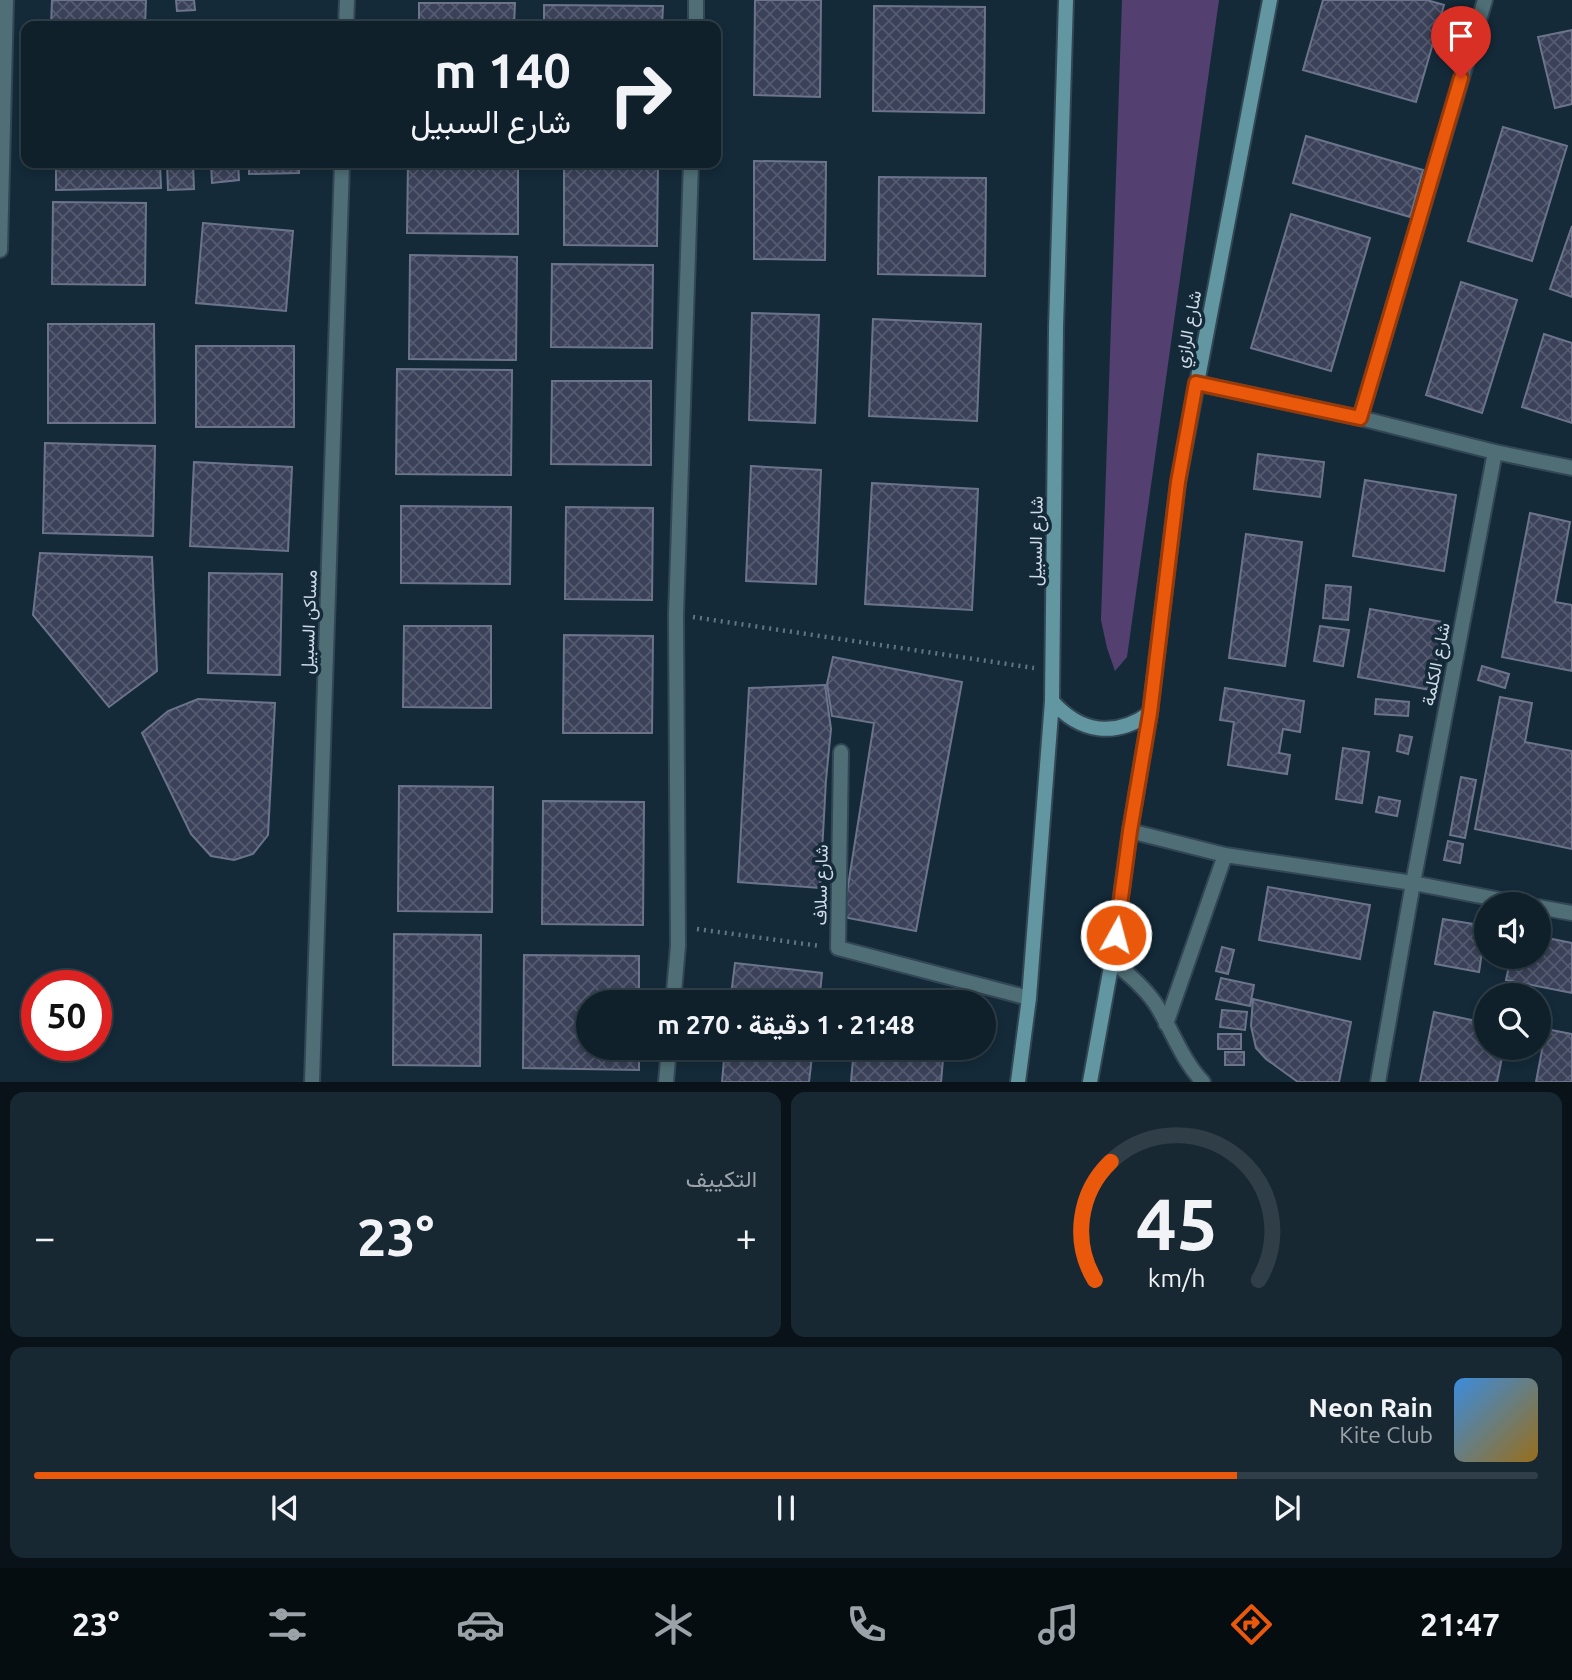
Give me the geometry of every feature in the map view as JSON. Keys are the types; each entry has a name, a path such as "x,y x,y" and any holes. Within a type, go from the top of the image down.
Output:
{"main road":[{"name":"شارع السبيل","path":"1018,1082 1029,998 1052,701 1056,328 1066,0"},
{"name":"شارع الرازي","path":"1090,1082 1112,961 1150,713 1178,482 1270,0"},
{"path":"1052,701 1072,720 1098,729 1125,727 1150,713"}],"street":[{"path":"0,250 6,0"},
{"path":"346,21 347,0"},
{"path":"695,21 696,0"},
{"path":"1360,418 1485,0"},
{"name":"مساكن السبيل","path":"312,1082 342,168"},
{"path":"674,990 678,926 676,615 691,168"},
{"path":"1196,383 1572,468"},
{"name":"شارع الكلمة","path":"1378,1082 1495,452"},
{"name":"شارع سلاف","path":"841,752 838,948 1029,998"},
{"path":"1130,831 1225,855 1474,895"},
{"path":"1166,1024 1225,855"},
{"path":"1551,909 1572,913"},
{"path":"1112,961 1143,989 1185,1059 1203,1082"},
{"path":"1185,1059 1191,1082"},
{"path":"666,1082 668,1060"}],"path":[{"path":"676,615 1052,670"},
{"path":"678,926 838,948"}],"shaded area":[{"path":"1122,0 1219,0 1127,657 1115,671 1101,620"}],"building":[{"path":"52,0 146,0 145,21 51,21"},
{"path":"176,0 194,0 195,10 177,11"},
{"path":"755,0 821,0 820,97 754,95"},
{"path":"1323,0 1427,0 1444,5 1416,102 1303,70"},
{"path":"419,3 515,3 514,21 419,21"},
{"path":"544,5 663,6 662,21 544,21"},
{"path":"874,6 985,7 984,113 873,111"},
{"path":"1572,30 1572,104 1555,108 1538,37"},
{"path":"1503,127 1567,146 1532,261 1468,241"},
{"path":"1306,136 1423,170 1410,217 1293,183"},
{"path":"754,161 826,162 825,260 754,259"},
{"path":"56,168 160,168 161,188 56,190"},
{"path":"167,168 193,168 194,189 168,190"},
{"path":"211,168 238,168 239,180 212,183"},
{"path":"249,168 299,168 299,173 249,174"},
{"path":"408,168 518,168 518,234 407,233"},
{"path":"564,168 658,168 657,246 564,245"},
{"path":"879,177 986,178 985,276 878,274"},
{"path":"53,202 146,203 145,285 52,284"},
{"path":"1291,214 1370,238 1331,371 1251,348"},
{"path":"203,223 293,231 286,311 196,303"},
{"path":"1572,226 1572,297 1550,289"},
{"path":"410,255 517,257 516,360 409,359"},
{"path":"552,264 653,265 652,348 551,347"},
{"path":"1461,282 1517,300 1482,413 1426,395"},
{"path":"752,313 819,315 815,423 749,420"},
{"path":"873,319 981,324 977,421 869,416"},
{"path":"48,324 154,324 155,423 48,423"},
{"path":"1544,334 1572,343 1572,423 1522,407"},
{"path":"196,346 294,346 294,427 196,427"},
{"path":"397,369 512,370 511,475 396,474"},
{"path":"552,381 651,381 651,465 551,464"},
{"path":"45,443 155,446 153,536 43,533"},
{"path":"1258,454 1324,462 1320,497 1254,489"},
{"path":"194,462 292,467 288,551 190,546"},
{"path":"751,466 821,470 816,584 746,581"},
{"path":"1365,480 1456,495 1444,571 1353,556"},
{"path":"872,483 978,489 972,610 865,604"},
{"path":"401,506 511,507 510,584 401,583"},
{"path":"566,507 653,508 652,600 565,599"},
{"path":"1530,513 1570,522 1555,602 1572,605 1572,671 1502,657"},
{"path":"1246,534 1302,542 1285,666 1229,658"},
{"path":"40,553 152,557 157,671 109,707 33,615"},
{"path":"209,573 282,574 280,675 208,673"},
{"path":"1326,585 1351,587 1348,620 1323,618"},
{"path":"1370,609 1443,622 1431,690 1358,677"},
{"path":"404,626 491,626 491,708 403,707"},
{"path":"1320,626 1349,630 1343,666 1314,661"},
{"path":"564,635 653,636 652,733 563,733"},
{"path":"833,657 962,682 916,931 843,917 874,723 832,716 827,684"},
{"path":"1482,666 1509,674 1505,688 1478,680"},
{"path":"825,685 831,729 820,888 738,882 749,688"},
{"path":"1225,688 1304,701 1300,732 1283,729 1279,753 1290,755 1287,774 1228,765 1234,722 1220,720"},
{"path":"1500,697 1532,703 1525,742 1572,751 1572,849 1475,829"},
{"path":"198,699 275,703 268,835 253,854 234,860 211,856 191,834 142,733 168,711"},
{"path":"1376,699 1409,702 1408,716 1375,714"},
{"path":"1400,735 1412,737 1408,754 1397,751"},
{"path":"1343,748 1369,752 1362,803 1336,799"},
{"path":"1461,777 1476,780 1465,838 1450,835"},
{"path":"399,786 493,787 492,912 398,911"},
{"path":"1379,797 1400,801 1397,816 1376,812"},
{"path":"543,801 644,802 643,925 542,924"},
{"path":"1448,841 1463,844 1460,863 1444,860"},
{"path":"1268,887 1370,905 1360,959 1259,940"},
{"path":"1443,919 1474,924 1474,969 1479,969 1479,972 1435,964"},
{"path":"394,934 481,935 480,1066 393,1065"},
{"path":"1551,939 1572,943 1572,993 1551,989 1551,983 1506,980 1508,969 1551,969"},
{"path":"1222,947 1234,950 1228,974 1216,971"},
{"path":"524,955 639,956 639,990 576,990 576,1060 639,1060 639,1070 523,1068"},
{"path":"735,963 822,973 820,990 732,990"},
{"path":"1221,978 1254,985 1250,1006 1216,999"},
{"path":"1253,999 1351,1022 1339,1082 1298,1082 1266,1059 1256,1048 1251,1026"},
{"path":"1222,1010 1247,1012 1245,1030 1220,1027"},
{"path":"1434,1012 1474,1020 1474,1060 1502,1060 1497,1082 1420,1082"},
{"path":"1551,1030 1572,1034 1572,1082 1536,1082 1540,1060 1551,1060"},
{"path":"1218,1034 1241,1034 1241,1049 1218,1049"},
{"path":"1225,1052 1244,1052 1244,1065 1225,1065"},
{"path":"724,1060 812,1060 809,1082 722,1082"},
{"path":"853,1060 943,1060 941,1082 851,1082"}],"route":[{"path":"1116,935 1150,713 1178,482 1196,383 1360,418 1461,78"}]}
